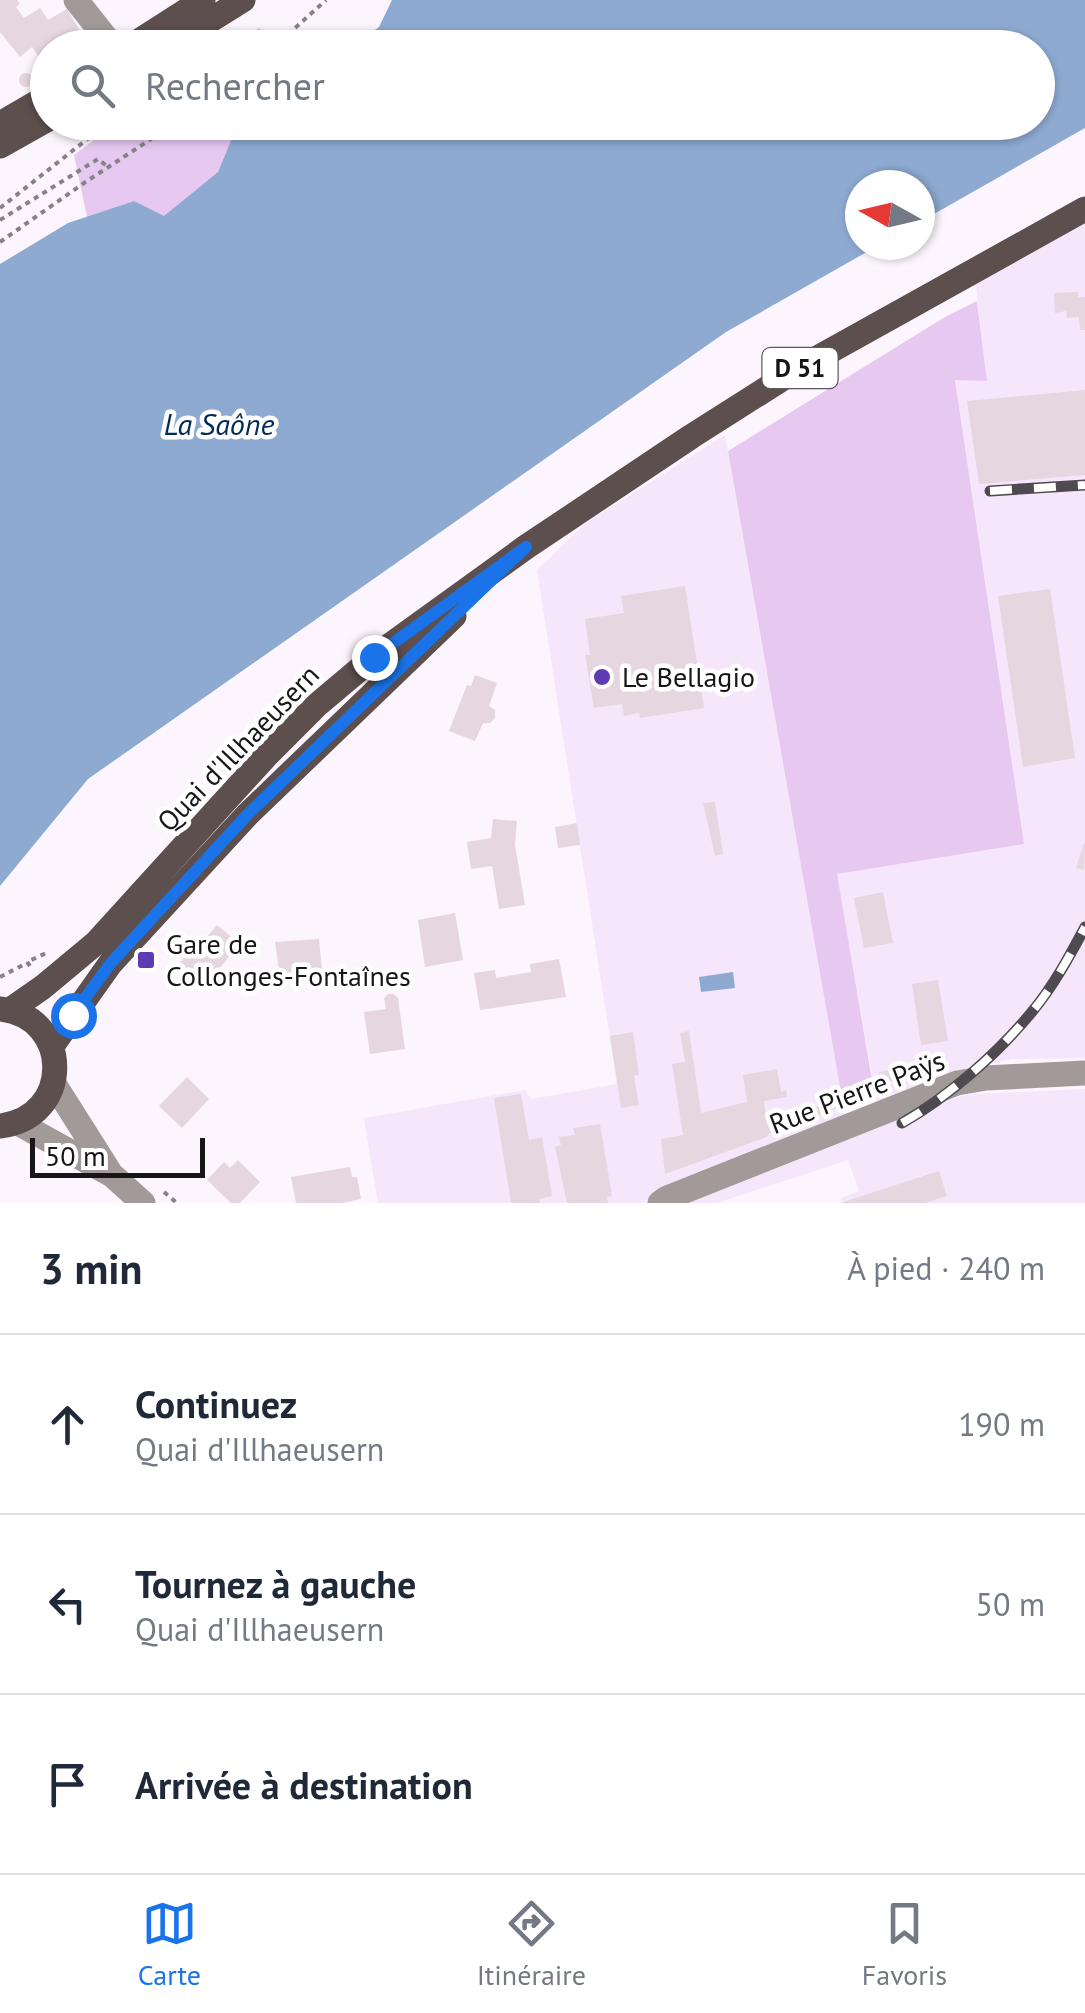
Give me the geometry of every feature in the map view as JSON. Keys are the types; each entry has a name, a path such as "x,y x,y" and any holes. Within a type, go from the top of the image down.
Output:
{"main road":[{"path":"144,30 202,0"},
{"path":"195,30 243,0"},
{"path":"0,124 30,106"},
{"path":"0,146 30,128"},
{"name":"Quai d'Illhaeusern","path":"5,1010 44,986 97,942 266,756 317,704 374,657 526,547 796,370 1085,209"},
{"name":"Quai d'Illhaeusern","path":"52,1046 110,964 248,814 526,547"},
{"path":"5,1010 35,1023 45,1034 52,1046 56,1072 54,1084 40,1108 9,1125"}],"street":[{"path":"76,0 104,30"},
{"name":"Rue Pierre Paÿs","path":"660,1203 958,1084 986,1078 1085,1073"},
{"path":"54,1084 112,1175 143,1203"},
{"path":"9,1125 112,1175"}],"path":[{"path":"293,30 326,0"},
{"path":"0,208 86,140"},
{"path":"0,242 150,140"},
{"path":"0,220 98,159 108,168"},
{"path":"0,977 27,962"}],"shaded area":[{"path":"94,140 231,140 218,172 164,217 134,201 87,217 74,155"},
{"path":"1085,216 1085,1058 1011,1059 956,1070 877,1102 836,874 1024,844 955,379 987,380 975,279"},
{"path":"977,301 987,381 955,380 1024,844 837,874 873,1086 842,1098 728,451"},
{"path":"725,435 845,1115 669,1187 642,1203 378,1203 364,1118 525,1090 531,1099 617,1084 537,570 586,523"},
{"path":"1085,1089 1085,1203 843,1203 841,1198 859,1191 848,1160 717,1203 681,1203 923,1105 972,1094"}],"water":[{"name":"La Saône","path":"392,0 1085,0 1085,128 935,213 935,170 845,170 845,260 853,260 726,332 88,779 0,886 0,264 68,223 134,201 164,216 218,172 231,140 1055,140 1055,30 375,30"},
{"path":"733,972 735,988 701,992 699,977"}],"building":[{"path":"0,0 17,0 20,4 16,7 24,18 40,8 48,20 67,9 79,30 30,30 30,49 20,57 0,32"},
{"path":"26,73 30,75 30,85 26,87 19,80"},
{"path":"1078,292 1078,297 1085,297 1085,330 1080,330 1079,317 1067,318 1066,311 1055,313 1054,293"},
{"path":"1085,390 1085,475 979,484 967,401"},
{"path":"685,586 704,708 640,718 639,713 624,716 622,704 594,708 585,655 590,655 585,619 624,613 621,596"},
{"path":"1050,589 1075,758 1023,767 998,596"},
{"path":"475,675 497,683 489,706 495,710 495,718 483,723 475,741 449,731 467,685 471,686"},
{"path":"715,802 723,854 715,856 703,803"},
{"path":"493,819 517,821 515,845 525,905 499,909 492,866 471,869 467,842 491,838"},
{"path":"577,823 580,845 558,848 555,827"},
{"path":"1085,843 1084,870 1076,868"},
{"path":"883,892 893,943 864,948 854,898"},
{"path":"455,913 463,960 425,967 418,920"},
{"path":"217,925 240,944 208,982 205,979 200,986 177,966"},
{"path":"319,939 322,970 280,976 275,942"},
{"path":"559,959 566,997 480,1010 474,973 495,970 496,978 531,972 530,964"},
{"path":"938,980 948,1041 921,1045 912,984"},
{"path":"388,994 398,998 405,1049 370,1054 364,1012 386,1009 384,998"},
{"path":"689,1031 701,1113 747,1102 743,1075 777,1069 781,1092 786,1090 787,1097 764,1101 767,1125 786,1117 790,1126 665,1174 661,1139 683,1135 672,1064 685,1062 680,1033"},
{"path":"633,1032 639,1105 621,1108 610,1036"},
{"path":"910,1063 914,1072 882,1085 878,1073"},
{"path":"187,1077 209,1099 182,1128 159,1106"},
{"path":"521,1094 529,1140 542,1137 552,1196 539,1199 540,1203 511,1203 494,1098"},
{"path":"840,1096 842,1106 807,1119 805,1111 819,1106 817,1100"},
{"path":"600,1124 612,1196 607,1197 608,1203 567,1203 555,1147 561,1145 559,1137 575,1135 573,1128"},
{"path":"238,1160 260,1182 240,1203 231,1203 207,1180 224,1162 230,1168"},
{"path":"350,1167 352,1177 357,1177 361,1199 296,1203 291,1177"},
{"path":"939,1171 947,1196 925,1203 840,1203"}],"railway":[{"path":"990,491 1085,485"},
{"path":"902,1123 954,1088 1018,1028 1054,982 1085,927"}],"place":[{"name":"Le Bellagio","path":"602,677"},
{"name":"Gare de Collonges-Fontaînes","path":"146,960"}],"route":[{"path":"73,1015 110,964 248,814 526,547 374,657"}]}
